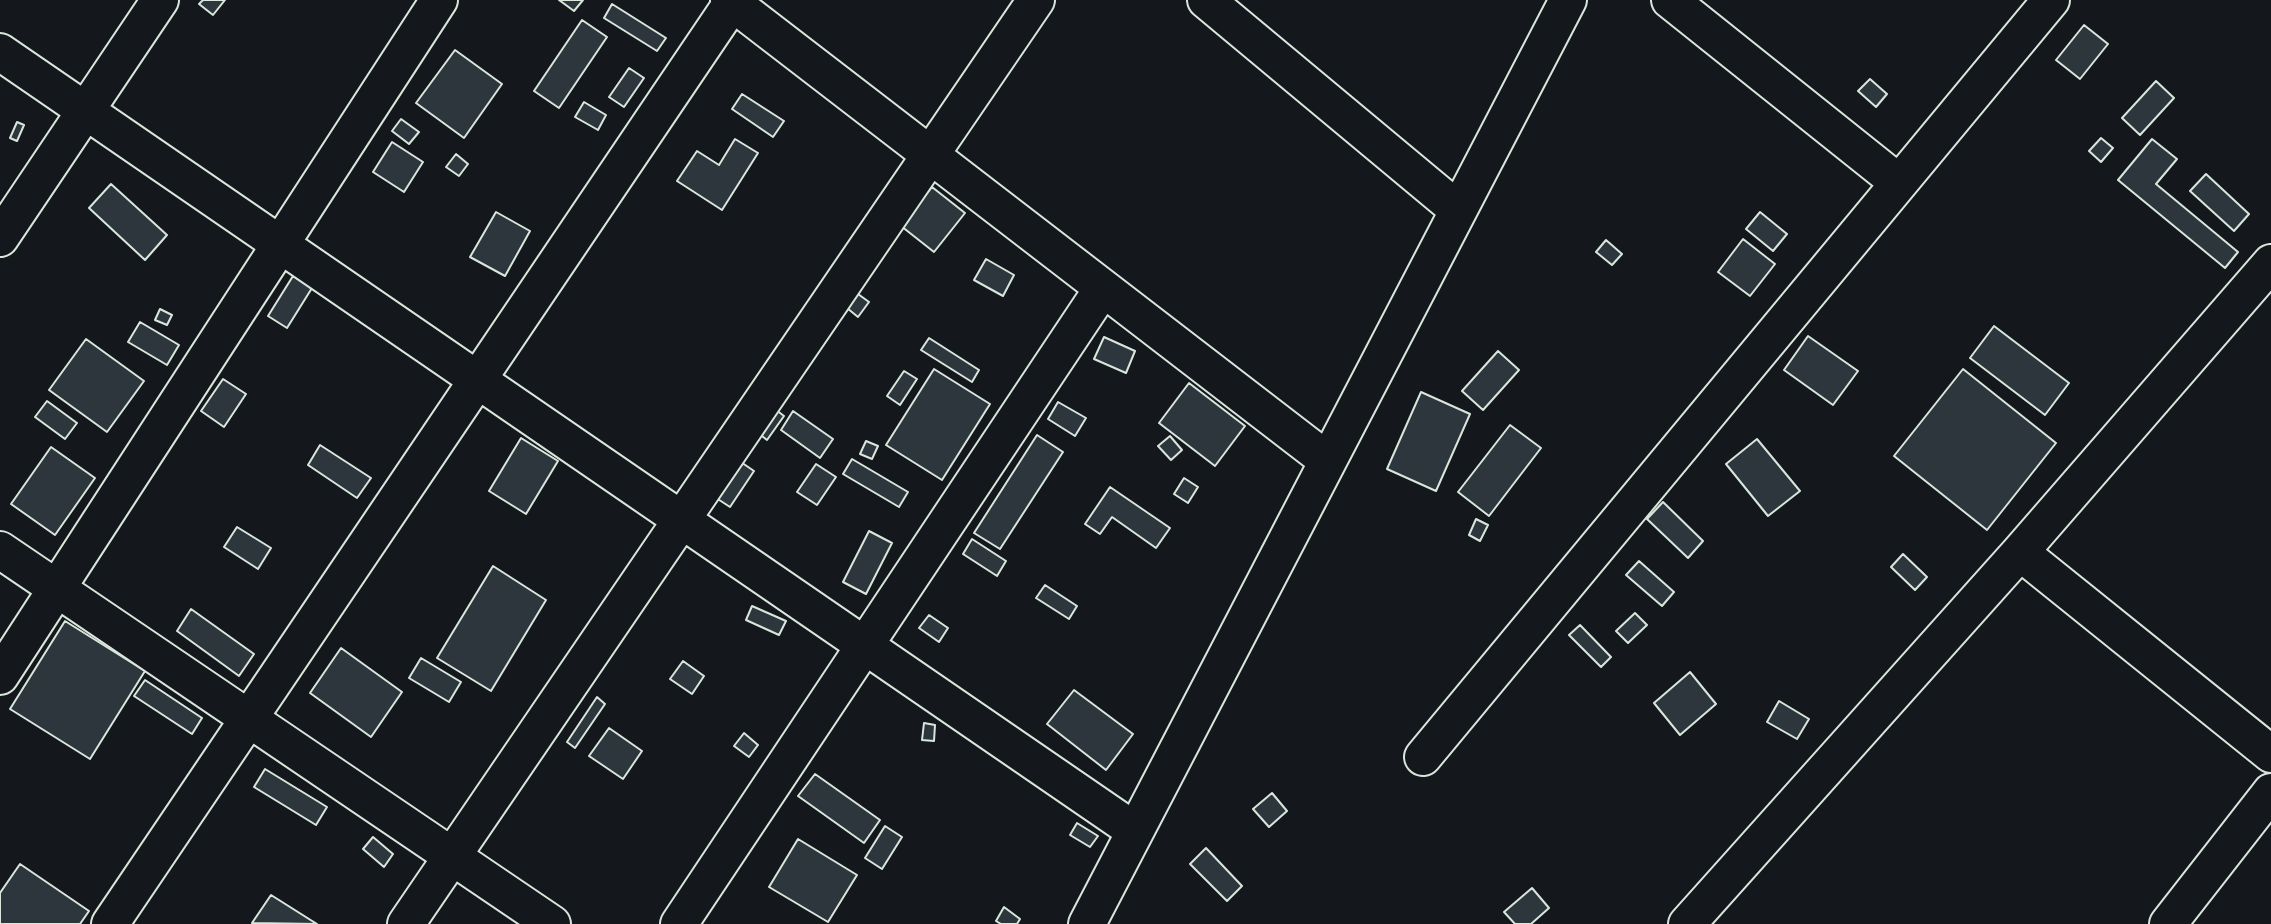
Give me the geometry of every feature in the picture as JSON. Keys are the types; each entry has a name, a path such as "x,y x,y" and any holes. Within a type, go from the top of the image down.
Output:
{"street":[{"path":"0,238 160,0"},
{"path":"0,676 439,0"},
{"path":"406,924 1036,0"},
{"path":"1206,0 1458,210"},
{"path":"1087,924 1568,0"},
{"path":"1670,0 1899,183"},
{"path":"1423,757 2051,0"},
{"path":"110,924 730,1 1328,461"},
{"path":"0,52 1135,831"},
{"path":"1687,924 2020,552 2271,263"},
{"path":"679,924 1103,288"},
{"path":"0,550 552,924"},
{"path":"2020,552 2271,754"},
{"path":"2168,924 2271,792"}],"building":[{"path":"203,0 225,0 213,15 199,4"},
{"path":"559,0 583,0 574,11"},
{"path":"612,4 666,38 657,51 604,18"},
{"path":"582,20 607,37 559,108 534,91"},
{"path":"2084,25 2108,44 2080,79 2056,60"},
{"path":"455,50 502,84 464,138 416,103"},
{"path":"629,68 644,78 624,107 609,97"},
{"path":"1870,79 1887,94 1876,107 1858,91"},
{"path":"2156,81 2174,98 2140,135 2122,118"},
{"path":"742,94 784,121 773,137 732,109"},
{"path":"584,102 606,115 598,130 575,117"},
{"path":"401,119 419,132 409,144 392,131"},
{"path":"17,122 24,125 17,141 10,138"},
{"path":"2101,138 2113,148 2101,162 2089,151"},
{"path":"735,139 758,153 722,210 677,181 697,151 719,165"},
{"path":"2152,139 2177,159 2156,184 2238,252 2225,268 2118,180"},
{"path":"392,142 423,162 404,192 373,172"},
{"path":"456,154 468,164 459,176 446,167"},
{"path":"2206,174 2249,214 2234,231 2190,191"},
{"path":"111,184 167,235 145,260 89,208"},
{"path":"932,187 965,213 934,252 901,226"},
{"path":"496,212 530,231 505,276 470,257"},
{"path":"1760,212 1787,234 1773,251 1746,229"},
{"path":"1743,239 1775,264 1750,296 1718,272"},
{"path":"1606,240 1622,254 1612,265 1596,252"},
{"path":"986,259 1014,275 1003,296 974,280"},
{"path":"293,276 312,288 287,328 268,316"},
{"path":"858,294 869,302 858,317 847,308"},
{"path":"160,309 172,315 167,325 155,320"},
{"path":"140,322 179,345 167,365 128,342"},
{"path":"1994,326 2069,383 2045,415 1970,358"},
{"path":"1808,336 1858,371 1833,405 1784,370"},
{"path":"1104,337 1135,351 1126,373 1094,359"},
{"path":"929,338 979,370 972,382 921,350"},
{"path":"86,339 144,381 107,432 49,390"},
{"path":"1498,351 1519,370 1483,410 1462,391"},
{"path":"934,369 990,404 942,480 886,445"},
{"path":"1963,369 2056,443 1987,530 1894,456"},
{"path":"904,371 917,379 900,405 887,396"},
{"path":"223,379 246,394 224,427 201,411"},
{"path":"1189,383 1245,426 1215,466 1159,423"},
{"path":"1421,392 1470,414 1436,491 1387,469"},
{"path":"47,401 77,423 65,439 35,417"},
{"path":"1058,402 1086,418 1075,436 1048,419"},
{"path":"771,406 784,416 767,440 753,429"},
{"path":"793,411 833,439 820,458 781,430"},
{"path":"1510,425 1541,448 1489,516 1458,492"},
{"path":"1037,435 1063,452 1000,549 974,533"},
{"path":"1170,436 1182,450 1171,460 1158,446"},
{"path":"521,438 558,461 526,514 489,491"},
{"path":"1757,439 1800,491 1768,516 1726,464"},
{"path":"866,441 878,446 872,459 860,454"},
{"path":"320,445 371,478 357,498 308,465"},
{"path":"51,447 95,478 55,535 11,504"},
{"path":"732,456 754,471 730,507 707,492"},
{"path":"852,459 908,492 899,507 843,474"},
{"path":"816,464 836,477 817,505 797,492"},
{"path":"1184,478 1198,487 1188,503 1174,494"},
{"path":"1110,487 1170,528 1156,548 1112,517 1100,534 1085,524"},
{"path":"1663,502 1703,541 1688,558 1647,519"},
{"path":"1476,519 1488,525 1480,541 1469,535"},
{"path":"237,527 271,548 258,569 224,547"},
{"path":"869,531 892,543 866,594 843,582"},
{"path":"972,539 1006,561 997,576 963,554"},
{"path":"1903,554 1927,577 1915,590 1891,567"},
{"path":"1639,561 1674,592 1662,606 1626,575"},
{"path":"493,566 546,600 491,691 437,658"},
{"path":"1045,585 1077,606 1069,619 1036,598"},
{"path":"752,606 786,621 779,635 746,620"},
{"path":"191,609 254,654 239,676 177,631"},
{"path":"1635,613 1647,625 1628,643 1616,631"},
{"path":"929,615 948,628 939,642 919,628"},
{"path":"65,621 145,671 90,759 10,709"},
{"path":"1580,625 1611,657 1601,667 1569,635"},
{"path":"341,648 402,692 371,737 310,693"},
{"path":"421,658 461,682 449,702 409,678"},
{"path":"683,661 704,676 692,694 670,679"},
{"path":"1690,672 1716,704 1680,735 1654,703"},
{"path":"145,680 202,718 192,734 134,696"},
{"path":"1074,690 1133,734 1106,770 1047,724"},
{"path":"597,697 605,704 575,748 567,742"},
{"path":"1779,701 1809,719 1797,739 1767,722"},
{"path":"924,723 935,725 934,741 922,740"},
{"path":"609,728 642,751 623,779 589,756"},
{"path":"744,733 758,745 749,757 734,746"},
{"path":"265,769 327,807 316,825 254,787"},
{"path":"815,774 880,820 864,843 798,796"},
{"path":"1272,793 1287,811 1269,827 1253,809"},
{"path":"1077,823 1098,836 1090,847 1070,835"},
{"path":"885,826 902,837 882,869 865,858"},
{"path":"373,837 393,854 384,867 363,849"},
{"path":"798,839 857,875 828,922 769,887"},
{"path":"1206,848 1242,886 1227,901 1190,864"},
{"path":"20,864 89,911 80,924 0,924 0,893"},
{"path":"1532,888 1549,908 1531,924 1515,924 1504,912"},
{"path":"271,895 317,924 252,923"},
{"path":"1004,907 1020,919 1017,924 996,921"}]}
